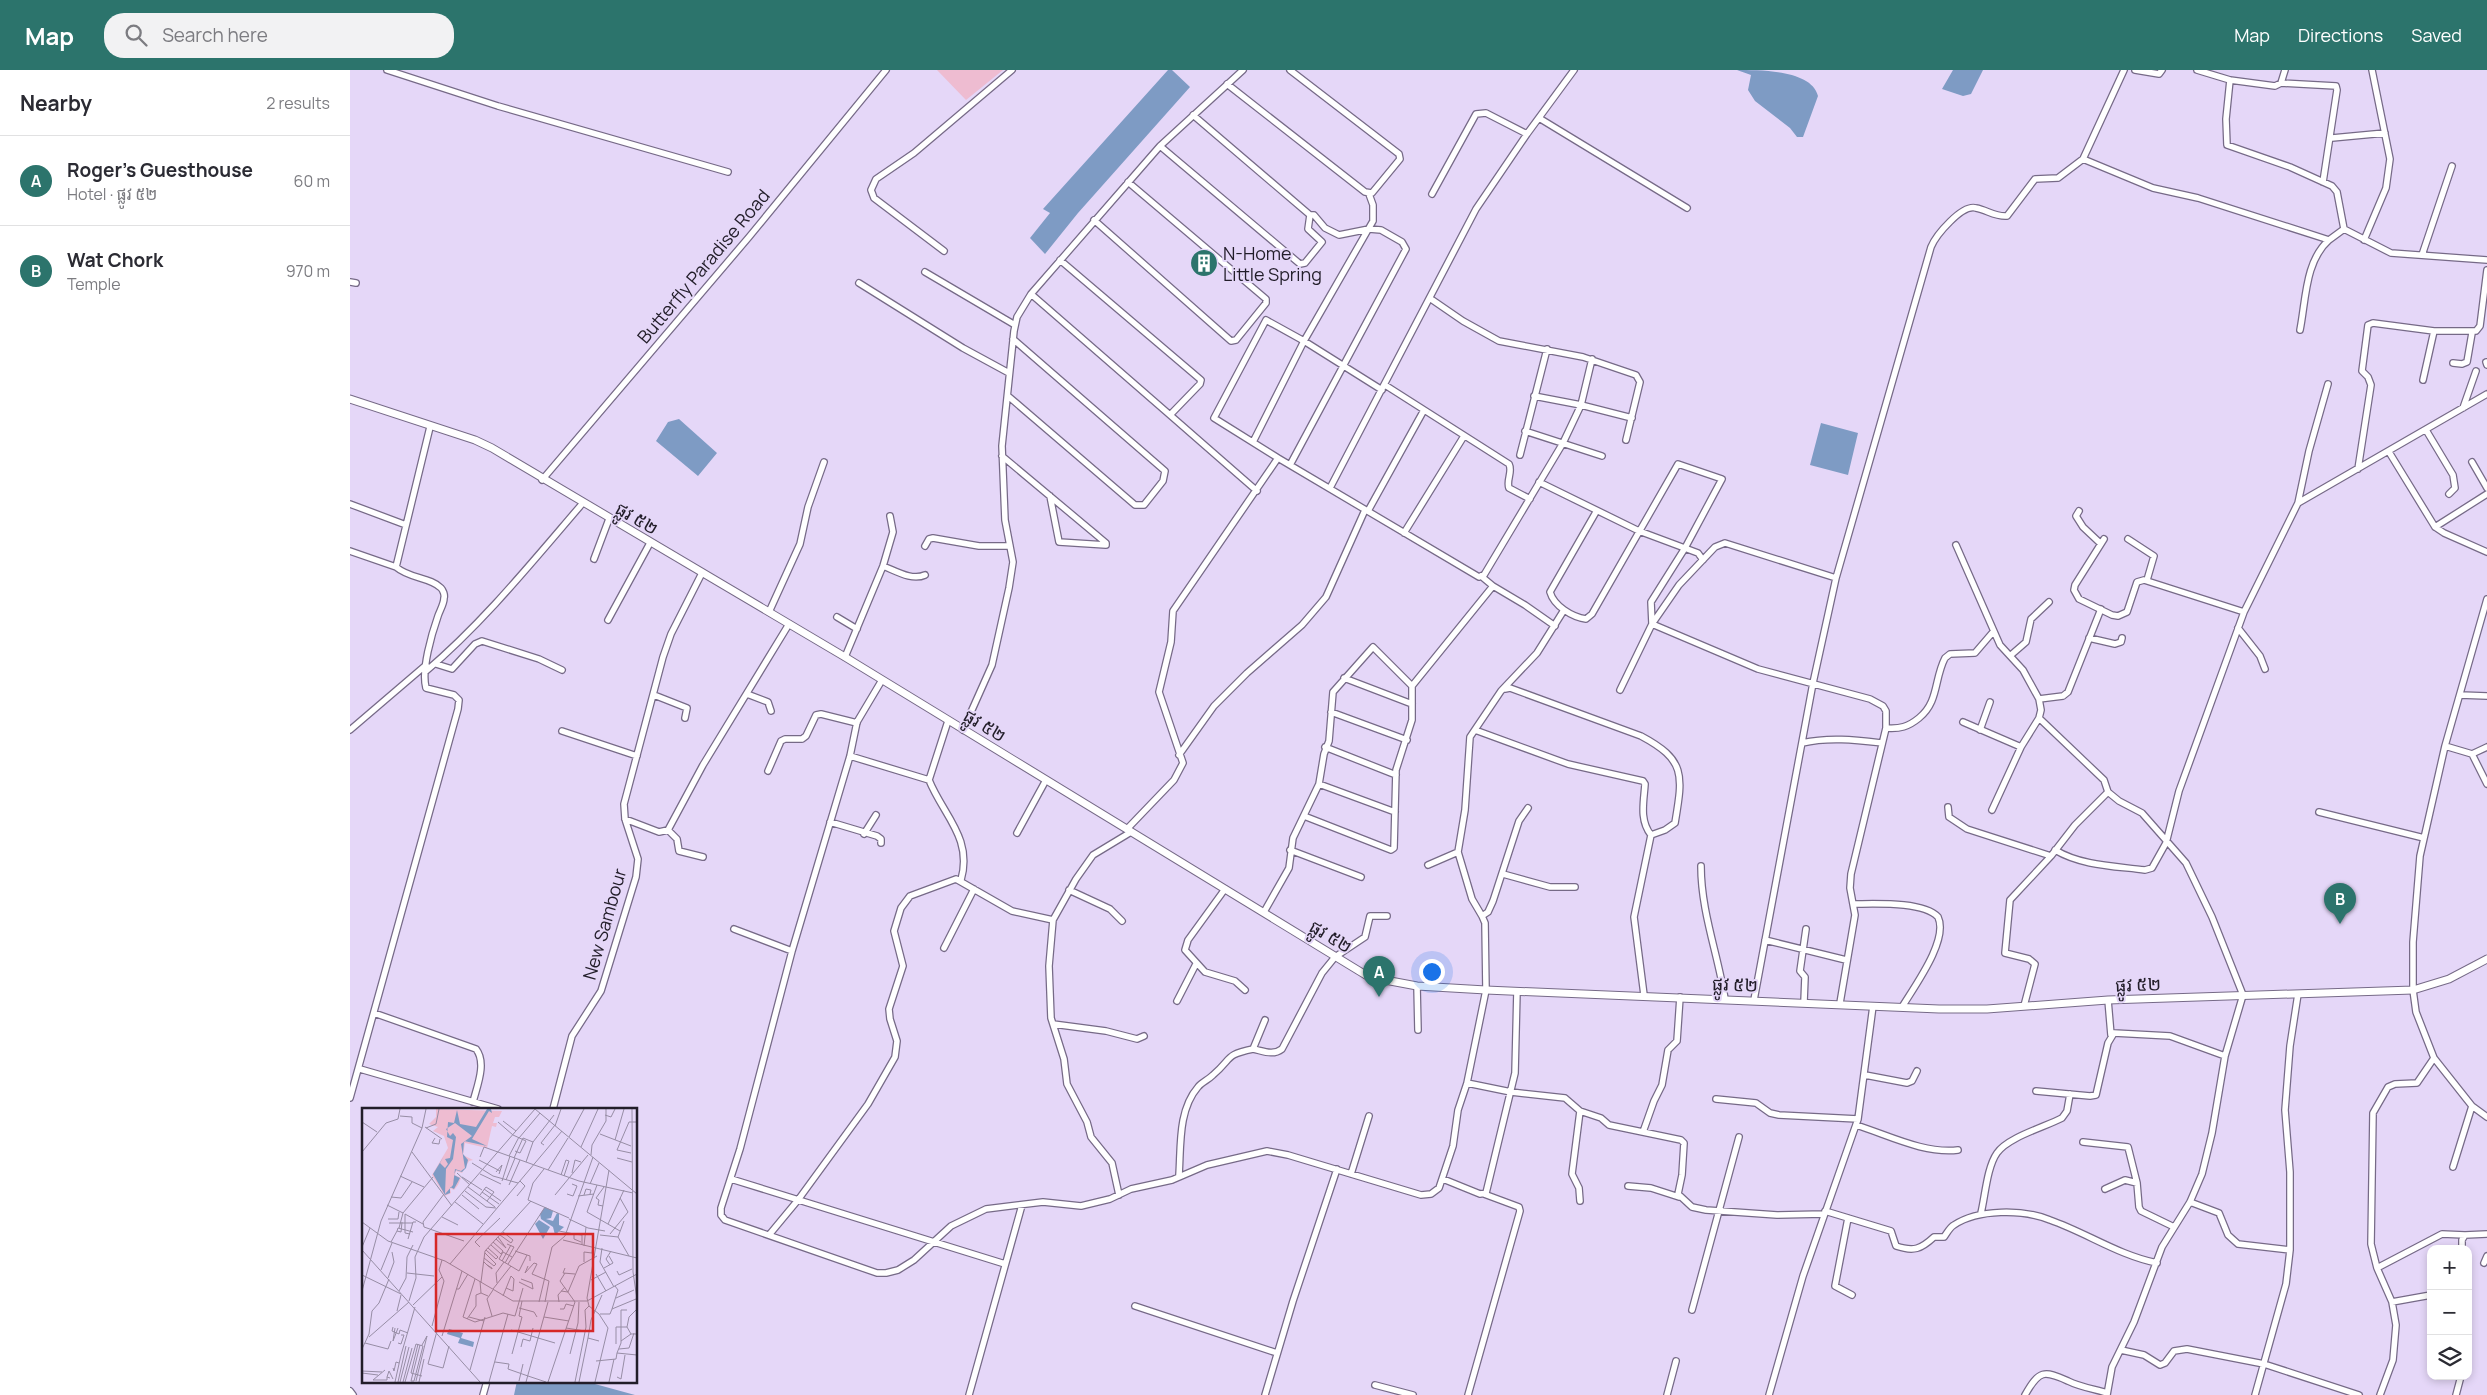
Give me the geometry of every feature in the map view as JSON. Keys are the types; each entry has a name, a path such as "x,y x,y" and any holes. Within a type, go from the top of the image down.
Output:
{"street":[{"path":"387,70 498,106 728,172"},
{"name":"Butterfly Paradise Road","path":"542,480 749,237 886,70"},
{"path":"944,250 874,198 871,190 876,179 914,153 1012,70"},
{"path":"963,730 992,665 1005,614 1012,562 1005,520 1002,456 1013,338 1015,325 1023,304 1160,146 1243,70"},
{"path":"1290,70 1399,154 1400,159 1372,193 1369,194"},
{"path":"1330,488 1431,299 1476,209 1527,134 1574,70"},
{"path":"1754,1000 1813,683 1836,578 1934,239 1966,209 1974,207 1998,216 2007,216 2035,179 2058,178 2082,159 2124,70"},
{"path":"2135,70 2159,74 2162,70"},
{"path":"2197,70 2230,80 2274,86 2281,83 2336,86 2332,138 2323,182"},
{"path":"2281,83 2285,70"},
{"path":"2364,240 2388,181 2390,159 2372,70"},
{"path":"2230,80 2226,119 2227,145 2290,167 2323,182 2337,192 2344,229"},
{"path":"1227,84 1369,194 1372,200 1374,215 1369,229 1304,341 1253,442"},
{"path":"1432,194 1476,114 1486,113 1527,134"},
{"path":"1193,115 1310,216 1314,215 1325,228 1339,235 1369,229 1388,233 1405,245 1406,253 1290,466"},
{"path":"1539,118 1687,208"},
{"path":"2332,138 2386,133"},
{"path":"1160,146 1302,264 1322,242 1308,229 1310,216"},
{"path":"2082,159 2153,188 2198,198 2329,240"},
{"path":"2422,255 2452,166"},
{"path":"1094,220 1231,341 1236,340 1266,302 1266,299 1128,182"},
{"path":"2344,229 2391,253 2487,260"},
{"path":"2300,330 2312,263 2319,251 2329,240 2344,229"},
{"path":"1060,260 1201,380 1188,398 1170,415"},
{"path":"2452,364 2467,362 2472,333 2480,326 2487,270"},
{"path":"926,272 1015,325"},
{"path":"859,283 963,348 1009,373"},
{"path":"1030,294 1257,490"},
{"path":"1431,299 1463,321 1499,341 1592,359 1639,378 1640,382 1626,440"},
{"path":"1530,499 1509,488 1507,483 1511,469 1509,464 1424,410 1266,320 1215,414 1216,421 1474,575 1481,576 1555,626"},
{"path":"2358,469 2370,385 2368,378 2362,371 2368,324 2472,333"},
{"path":"2423,380 2434,331"},
{"path":"1008,396 1135,505 1144,505 1163,481 1165,471 1013,338"},
{"path":"1520,455 1547,349"},
{"path":"1481,576 1484,575 1563,443 1581,405 1592,359"},
{"path":"2463,408 2476,371"},
{"path":"2055,850 2077,860 2148,870 2152,868 2166,843 2179,791 2244,612 2298,503 2309,450 2328,384"},
{"path":"2298,503 2487,394"},
{"path":"1534,396 1581,405 1632,418"},
{"name":"ផ្លូវ ៥២","path":"350,399 430,427 475,440 845,657 1369,977 1417,986 1486,990 1987,1009 2108,1000 2412,990 2449,979 2487,959"},
{"path":"1179,755 1214,706 1247,672 1302,625 1326,597 1367,511 1424,410"},
{"path":"396,567 430,427"},
{"path":"2426,430 2452,475 2455,488 2449,494"},
{"path":"1526,431 1602,456"},
{"path":"1404,533 1464,436"},
{"path":"2389,452 2435,527 2444,533 2487,552"},
{"path":"1002,456 1050,496 1106,543 1106,545 1059,542 1050,496"},
{"path":"1118,1195 1112,1163 1091,1137 1088,1122 1067,1084 1064,1060 1052,1024 1049,966 1053,920 1069,890 1093,855 1129,830 1174,780 1182,763 1159,692 1171,642 1173,611 1278,458"},
{"path":"769,612 800,544 808,507 824,462"},
{"path":"2472,462 2485,480 2487,488"},
{"path":"1596,512 1550,592 1564,610 1581,618 1589,617 1678,464 1722,479 1685,548 1651,602 1652,624"},
{"path":"1539,482 1596,512 1639,531 1698,553 1703,560"},
{"path":"2435,527 2487,494"},
{"path":"350,504 406,525"},
{"path":"350,730 425,668 436,664 494,603 582,504"},
{"path":"2079,511 2076,516 2078,522 2102,541 2074,590 2079,599 2112,616 2123,615 2127,612 2137,582 2147,580 2244,612"},
{"path":"845,657 883,566 893,532 890,516"},
{"path":"594,559 609,519"},
{"path":"926,546 929,539 933,538 979,546 1010,546"},
{"path":"2128,539 2154,556 2147,580"},
{"path":"608,620 650,543"},
{"path":"1620,690 1652,624 1679,585 1694,572 1715,547 1725,543 1836,578"},
{"path":"1956,546 1993,632 2000,645 2023,670 2039,699 2041,710 2039,718 2020,747 1992,810"},
{"path":"350,552 396,567 404,574 435,583 442,589 445,597 437,618 425,668 426,688 454,695 459,700 458,710 366,1037 360,1069 350,1098"},
{"path":"883,566 913,577 919,578 925,575"},
{"name":"New Sambour","path":"553,1108 572,1036 601,991 636,877 638,859 625,819 624,804 654,695 662,657 671,634 702,573"},
{"path":"1304,816 1391,850 1394,848 1396,775 1412,720 1412,686 1494,586"},
{"path":"2487,599 2484,623 2445,746 2420,856 2413,942 2412,990 2416,1012 2434,1058 2472,1106 2487,1117"},
{"path":"2011,655 2026,642 2031,620 2049,602"},
{"path":"2039,699 2066,695 2101,609"},
{"path":"882,680 863,709 857,723 850,756 792,951 721,1208 721,1215 725,1220 877,1273 886,1274 906,1265 934,1243 951,1226 970,1215 986,1209 1043,1202 1082,1206 1131,1189 1165,1182 1207,1165 1267,1151 1337,1169 1426,1196 1435,1191 1443,1179 1453,1146 1458,1110 1467,1083 1486,990 1485,923 1472,899 1458,852 1465,810 1470,737 1505,688 1528,665 1564,610"},
{"path":"838,617 857,629"},
{"path":"625,819 660,832 668,830 703,765 789,624"},
{"path":"1652,624 1758,670 1813,683 1876,702 1886,711 1886,728 1875,783 1854,856 1850,888 1855,915 1840,1004"},
{"path":"2238,628 2260,656 2265,670"},
{"path":"1886,728 1905,727 1927,712 1934,699 1945,658 1950,654 1975,653 1993,632"},
{"path":"2089,638 2115,644 2121,642 2122,638"},
{"path":"436,664 452,668 475,644 482,642 538,659 562,670"},
{"path":"1264,912 1289,868 1293,838 1319,784 1325,747 1329,740 1333,692 1373,647 1412,686"},
{"path":"1344,678 1412,704"},
{"path":"1505,688 1510,688 1641,736 1660,746 1671,756 1680,771 1675,823 1665,830 1651,835"},
{"path":"747,694 768,702 770,711"},
{"path":"654,695 687,708 684,718"},
{"path":"2460,695 2487,696"},
{"path":"1980,730 1990,702"},
{"path":"1331,712 1407,740"},
{"path":"768,771 781,741 785,739 802,739 806,736 816,715 822,714 857,723"},
{"path":"2025,1395 2032,1382 2046,1373 2057,1374 2069,1382 2107,1394 2112,1366 2121,1350 2162,1247 2190,1202 2202,1174 2212,1132 2225,1056 2243,995 2219,934 2186,863 2166,843 2142,813 2119,801 2108,792 2104,780 2039,718"},
{"path":"929,780 948,721"},
{"path":"1963,722 2020,747"},
{"path":"1475,730 1568,764 1643,781 1645,784 1643,822 1651,835 1634,916 1644,995"},
{"path":"562,731 637,756"},
{"path":"1802,743 1820,739 1882,743"},
{"path":"2445,746 2472,754 2487,746"},
{"path":"1325,747 1396,775"},
{"path":"2472,754 2487,784"},
{"path":"850,756 929,780 959,832 965,865 961,880"},
{"path":"1017,833 1046,780"},
{"path":"1319,784 1395,812"},
{"path":"2024,1006 2035,964 2029,959 2005,953 2009,905 2012,896 2051,856 2075,825 2108,792"},
{"path":"1948,807 1950,817 1967,829 2051,856"},
{"path":"1482,916 1490,907 1503,874 1519,821 1528,808"},
{"path":"2319,812 2424,838"},
{"path":"864,834 876,815"},
{"path":"830,822 864,834 880,837 881,844"},
{"path":"668,830 677,839 679,851 703,857"},
{"path":"1290,850 1362,877"},
{"path":"1428,865 1458,852"},
{"path":"1701,866 1701,882 1708,930 1720,965 1725,999"},
{"path":"1503,874 1550,887 1576,887"},
{"path":"770,1235 868,1104 895,1057 897,1041 889,1009 903,966 894,930 901,908 910,896 948,880 961,880 1012,911 1053,920"},
{"path":"944,948 974,889"},
{"path":"1225,889 1185,946 1186,953 1199,968 1211,975 1235,981 1245,990"},
{"path":"1069,890 1110,909 1122,921"},
{"path":"1854,904 1906,906 1920,909 1938,917 1940,924 1934,952 1902,1007"},
{"path":"1179,1175 1182,1122 1192,1095 1199,1085 1213,1076 1234,1053 1253,1049 1274,1054 1282,1050 1318,978 1335,957 1365,937 1370,916 1386,916"},
{"path":"734,928 792,951"},
{"path":"1804,1002 1804,977 1800,971 1806,929"},
{"path":"1765,940 1846,960"},
{"path":"1177,1001 1196,964"},
{"path":"1417,986 1418,1030"},
{"path":"1484,1194 1486,1193 1511,1092 1514,1073 1518,990"},
{"path":"2255,1395 2286,1284 2290,1250 2290,1172 2285,1110 2290,1046 2298,994"},
{"path":"1643,1132 1662,1085 1668,1050 1677,1041 1680,997"},
{"path":"2036,1090 2093,1096 2098,1091 2101,1067 2111,1035 2108,1000"},
{"path":"1769,1395 1803,1276 1857,1122 1866,1075 1873,1006"},
{"path":"374,1013 476,1050 480,1055 482,1064 473,1102"},
{"path":"1253,1049 1265,1020"},
{"path":"1052,1024 1106,1031 1137,1039 1144,1036"},
{"path":"2111,1035 2119,1032 2170,1036 2225,1056"},
{"path":"2380,1395 2393,1360 2396,1325 2392,1302 2377,1268 2372,1244 2374,1110 2388,1087 2420,1081 2434,1058"},
{"path":"360,1069 494,1108"},
{"path":"1866,1075 1908,1083 1912,1081 1917,1071"},
{"path":"1467,1083 1511,1092 1565,1098 1580,1111 1601,1118 1609,1125 1677,1138 1684,1143 1679,1197"},
{"path":"1981,1213 1988,1179 1997,1153 2007,1145 2062,1118 2067,1111 2070,1094"},
{"path":"1716,1099 1756,1104 1770,1113 1779,1115 1857,1122 1905,1142 1945,1150 1958,1150"},
{"path":"2453,1167 2472,1106"},
{"path":"1580,1111 1572,1174 1579,1188 1580,1201"},
{"path":"1351,1174 1369,1116"},
{"path":"1692,1310 1739,1137"},
{"path":"2083,1142 2128,1147 2137,1183 2141,1212 2174,1227"},
{"path":"1265,1395 1337,1169"},
{"path":"730,1179 1005,1264"},
{"path":"1443,1179 1519,1207 1520,1212 1468,1395"},
{"path":"2105,1189 2124,1180 2137,1183"},
{"path":"1628,1186 1651,1188 1679,1197 1692,1207 1777,1215 1825,1212 1891,1231 1896,1246 1916,1250 1934,1237 1944,1237 1953,1225 1981,1213 2003,1213 2044,1218 2132,1258 2156,1263"},
{"path":"2190,1202 2218,1214 2228,1235 2238,1244 2290,1250"},
{"path":"969,1395 1022,1205"},
{"path":"1848,1218 1835,1286 1852,1295"},
{"path":"2377,1268 2442,1234 2487,1234"},
{"path":"2462,1245 2465,1235"},
{"path":"2484,1263 2487,1256"},
{"path":"2392,1302 2427,1296"},
{"path":"1134,1306 1277,1353"},
{"path":"2121,1350 2144,1355 2160,1365 2165,1363 2174,1351 2187,1349 2264,1364 2359,1395"},
{"path":"1667,1395 1676,1361"},
{"path":"2456,1395 2459,1380"},
{"path":"483,1395 487,1382"},
{"path":"1375,1384 1413,1395"},
{"path":"350,1391 353,1395"}],"shaded area":[{"path":"937,70 1003,70 966,100"}],"water":[{"path":"1168,70 1172,70 1190,87 1078,213 1045,254 1030,238 1050,213 1043,209"},
{"path":"1737,70 1784,73 1796,76 1814,87 1818,96 1803,137 1797,137 1790,128 1755,101 1748,90 1751,75"},
{"path":"1953,70 1983,70 1971,94 1963,96 1942,89"},
{"path":"679,419 717,453 698,476 656,441 668,422"},
{"path":"1821,423 1858,433 1848,475 1810,465"},
{"path":"517,1382 588,1382 635,1395 514,1395"}],"place":[{"name":"N-Home Little Spring","path":"1204,263"},
{"name":"Wat Chork","path":"2340,924"},
{"name":"Roger's Guesthouse","path":"1379,997"}]}
